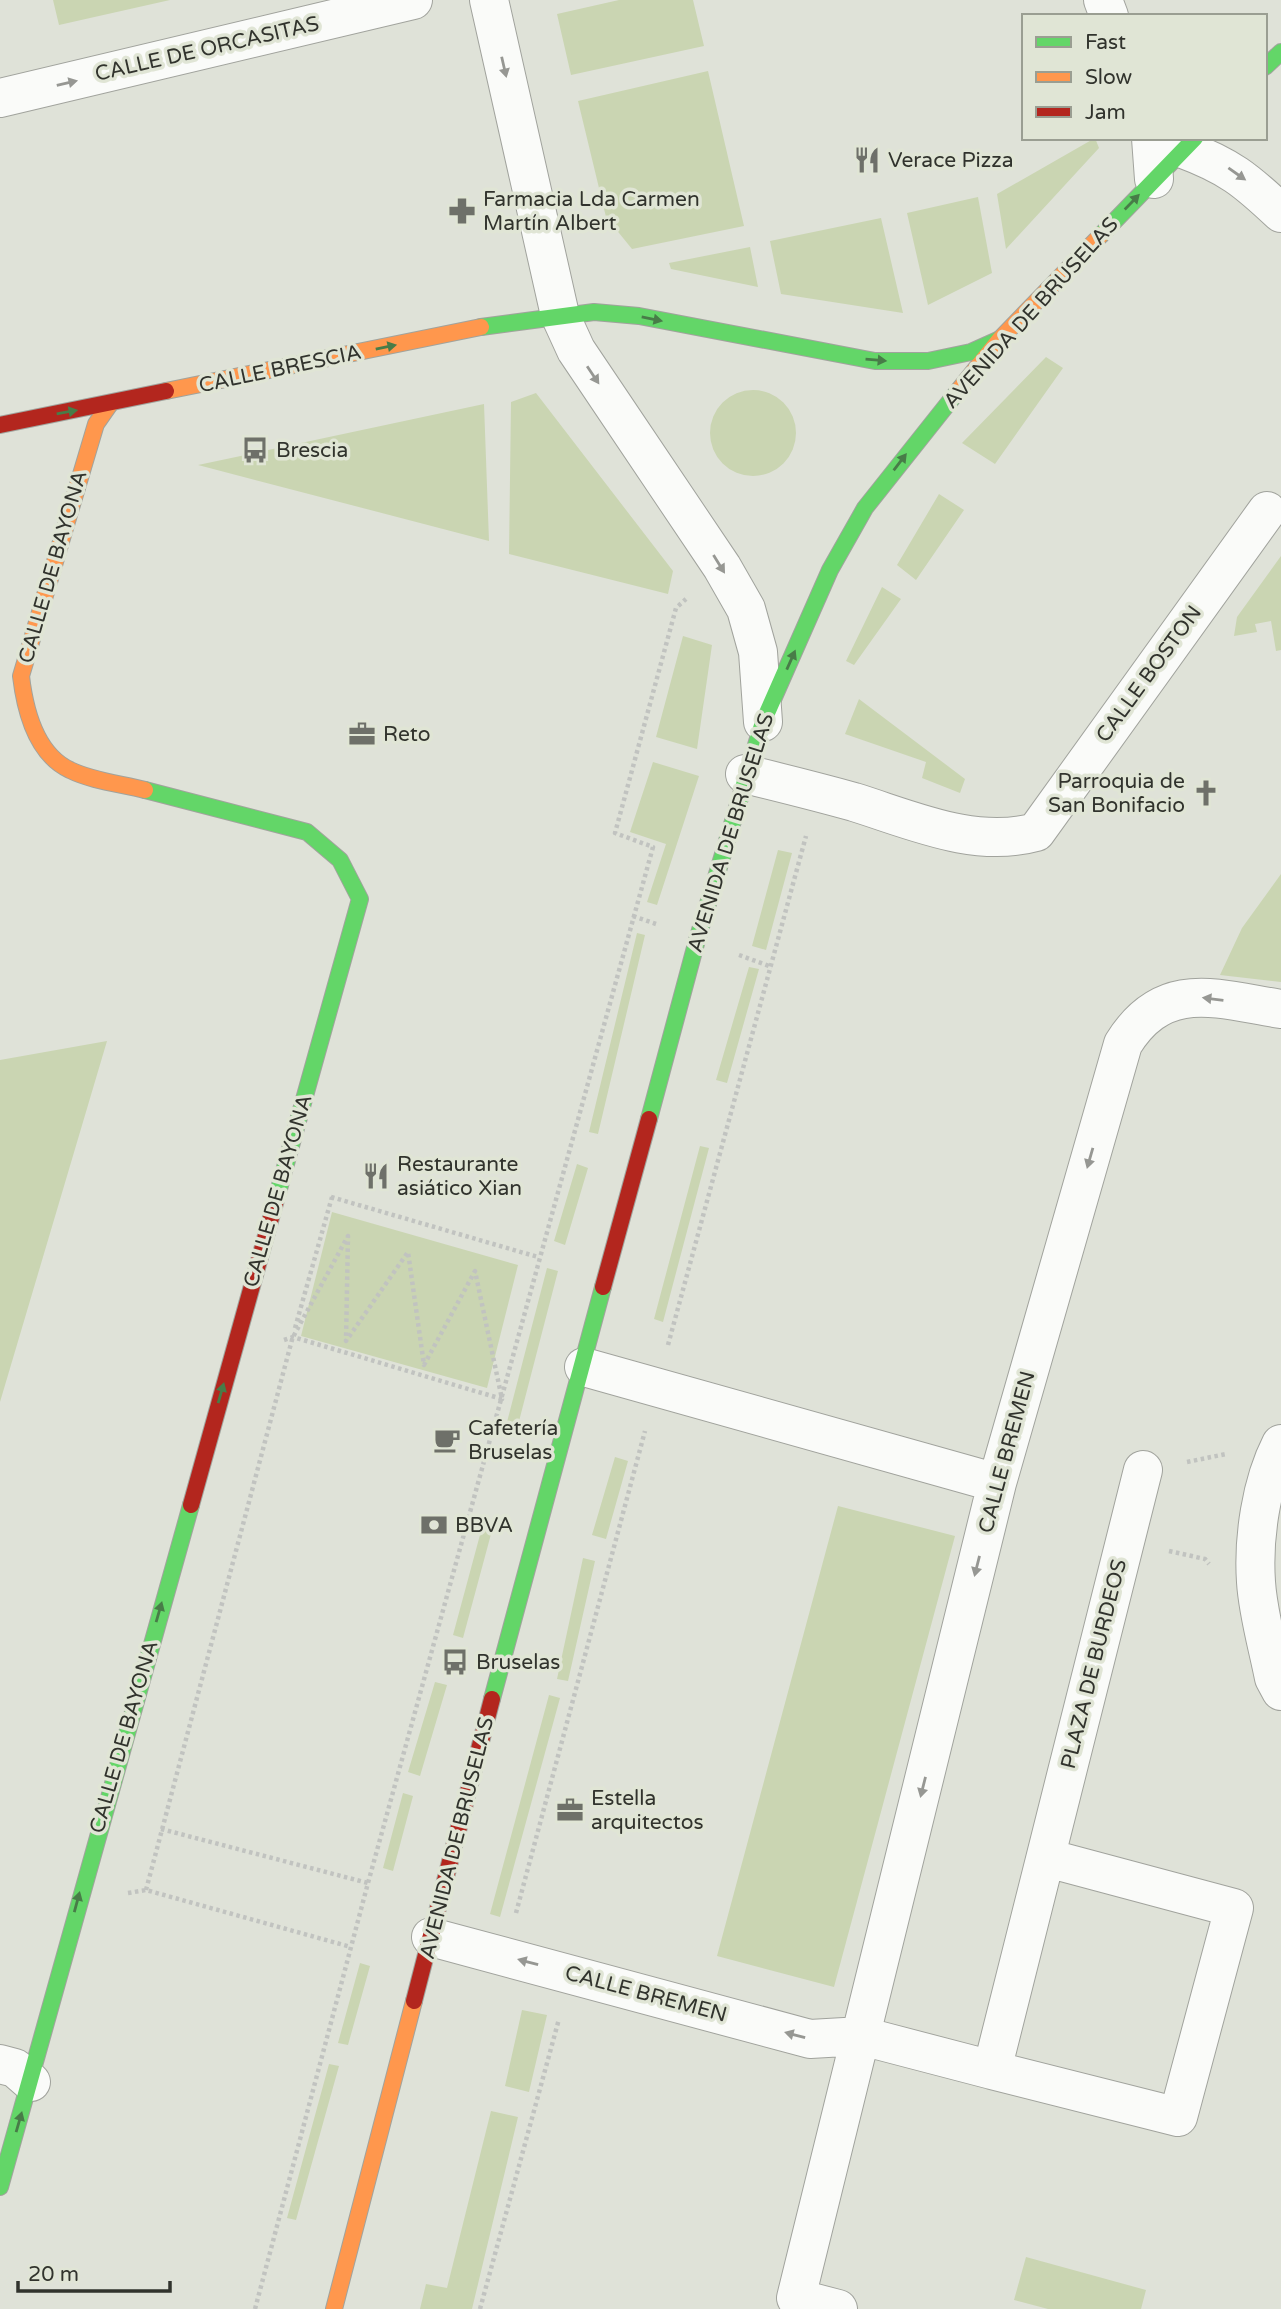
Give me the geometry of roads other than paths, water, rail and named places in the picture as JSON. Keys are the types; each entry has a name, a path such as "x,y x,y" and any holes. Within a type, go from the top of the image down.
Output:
{"street":[{"name":"CALLE DE ORCASITAS","path":"0,98 414,0"},
{"path":"489,0 560,315 576,350 722,567 746,609 758,652 763,722"},
{"path":"1267,65 1281,51"},
{"path":"1154,179 1176,142 1220,163 1245,179 1281,213"},
{"name":"AVENIDA DE BRUSELAS","path":"334,2309 499,1674 584,1367 697,940 745,774 763,722 830,570 865,508 1000,339 1154,179"},
{"name":"CALLE BRESCIA","path":"0,425 504,322 594,312 639,316 875,361 928,361 971,352 1000,339"},
{"name":"CALLE DE BAYONA","path":"0,2188 15,2073 78,1899 360,899 340,860 307,832 69,770 41,746 24,712 21,676 93,434 110,404"},
{"name":"CALLE BOSTON","path":"745,774 818,792 969,836 1013,838 1036,832 1267,511"},
{"name":"CALLE BREMEN","path":"838,2309 796,2298 997,1483 1123,1044 1135,1025 1181,997 1281,1009"},
{"path":"584,1367 997,1483"},
{"path":"1281,1444 1272,1462 1260,1514 1256,1582 1275,1678 1281,1691"},
{"name":"PLAZA DE BURDEOS","path":"992,2070 1143,1469"},
{"path":"992,2070 1178,2117 1234,1908 1047,1858"},
{"name":"CALLE BREMEN","path":"431,1937 810,2039 862,2036 992,2070"}],"place":[{"name":"Verace Pizza","path":"867,160"},
{"name":"Farmacia Lda Carmen Martín Albert","path":"462,211"},
{"name":"Brescia","path":"255,450"},
{"name":"Reto","path":"362,734"},
{"name":"Parroquia de San Bonifacio","path":"1206,793"},
{"name":"Restaurante asiático Xian","path":"376,1176"},
{"name":"Cafetería Bruselas","path":"447,1440"},
{"name":"BBVA","path":"434,1525"},
{"name":"Bruselas","path":"455,1662"},
{"name":"Estella arquitectos","path":"570,1810"}]}
